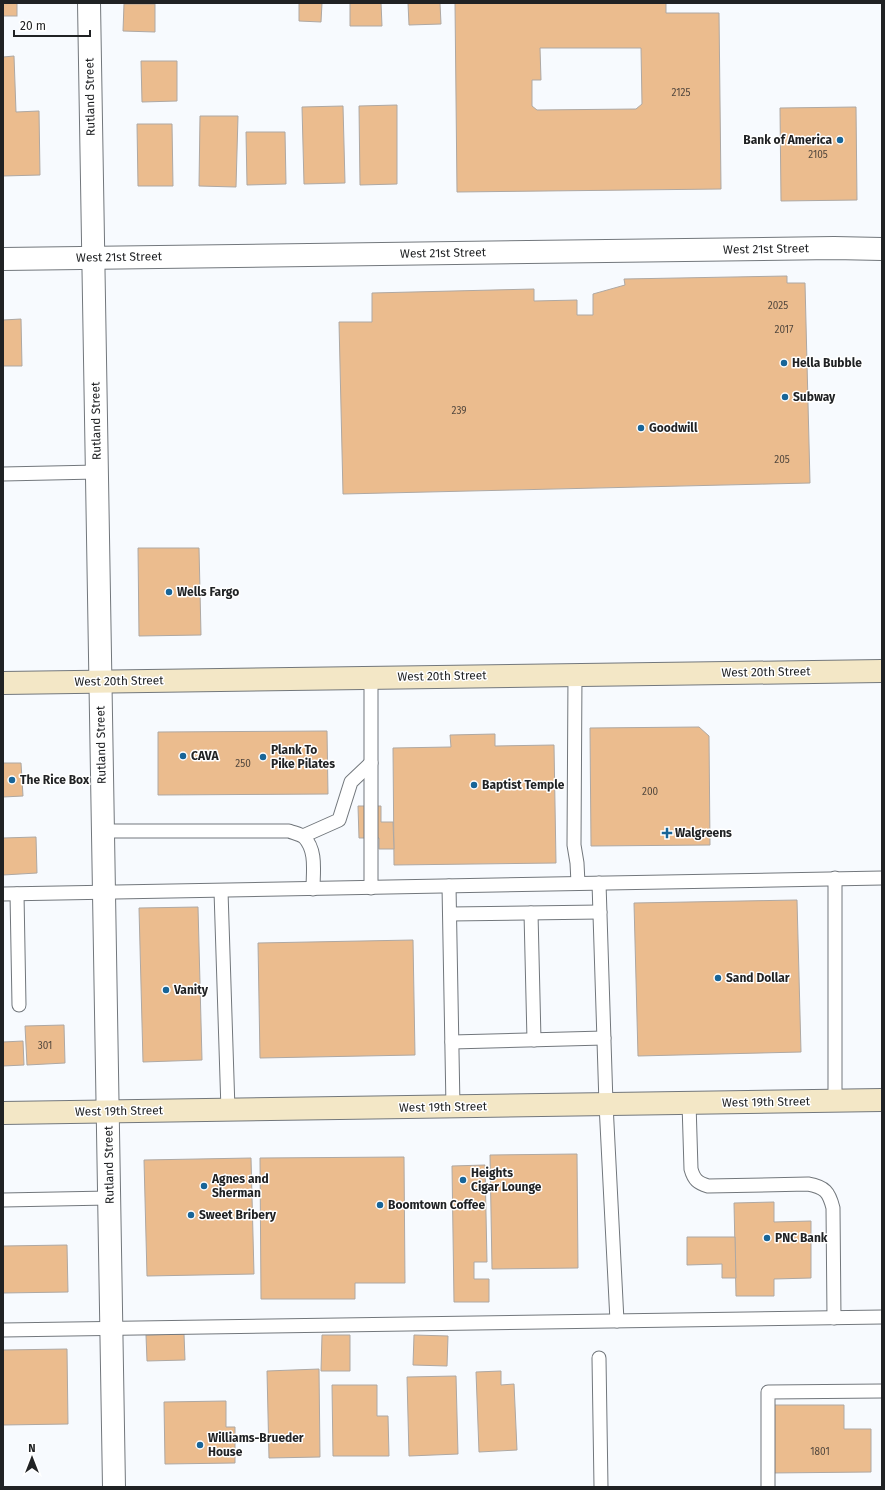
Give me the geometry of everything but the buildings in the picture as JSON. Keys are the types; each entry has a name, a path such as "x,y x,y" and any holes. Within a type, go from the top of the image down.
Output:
{"street":[{"name":"Rutland Street","path":"89,3 114,1487"},
{"name":"West 21st Street","path":"3,258 834,248 882,249"},
{"name":"West 20th Street","path":"3,682 882,671"},
{"name":"West 19th Street","path":"3,1113 882,1100"}],"lane":[{"path":"3,474 97,472"},
{"path":"575,674 574,845 578,883"},
{"path":"371,677 371,888"},
{"path":"303,836 339,820 351,782 371,763"},
{"path":"103,831 289,831 303,836 312,849 313,889"},
{"path":"835,878 835,1101"},
{"path":"3,894 882,878"},
{"path":"599,883 606,1104 617,1321"},
{"path":"449,886 453,1107"},
{"path":"221,891 228,1110"},
{"path":"17,894 18,1005"},
{"path":"450,914 600,912"},
{"path":"531,913 534,1040"},
{"path":"452,1042 604,1038"},
{"path":"689,1103 691,1169 693,1177 700,1184 708,1186 808,1184 818,1186 826,1191 831,1198 833,1208 834,1318"},
{"path":"3,1200 109,1198"},
{"path":"3,1330 882,1317"},
{"path":"599,1358 601,1487"},
{"path":"768,1487 768,1392 882,1391"}],"place":[{"name":"Bank of America","path":"840,140"},
{"name":"Hella Bubble","path":"784,363"},
{"name":"Subway","path":"785,397"},
{"name":"Goodwill","path":"641,428"},
{"name":"Wells Fargo","path":"169,592"},
{"name":"CAVA","path":"183,756"},
{"name":"Plank To Pike Pilates","path":"263,757"},
{"name":"The Rice Box","path":"12,780"},
{"name":"Baptist Temple","path":"474,785"},
{"name":"Walgreens","path":"667,833"},
{"name":"Sand Dollar","path":"718,978"},
{"name":"Vanity","path":"166,990"},
{"name":"Heights Cigar Lounge","path":"463,1180"},
{"name":"Agnes and Sherman","path":"204,1186"},
{"name":"Boomtown Coffee","path":"380,1205"},
{"name":"Sweet Bribery","path":"191,1215"},
{"name":"PNC Bank","path":"767,1238"},
{"name":"Williams-Brueder House","path":"200,1445"}]}
